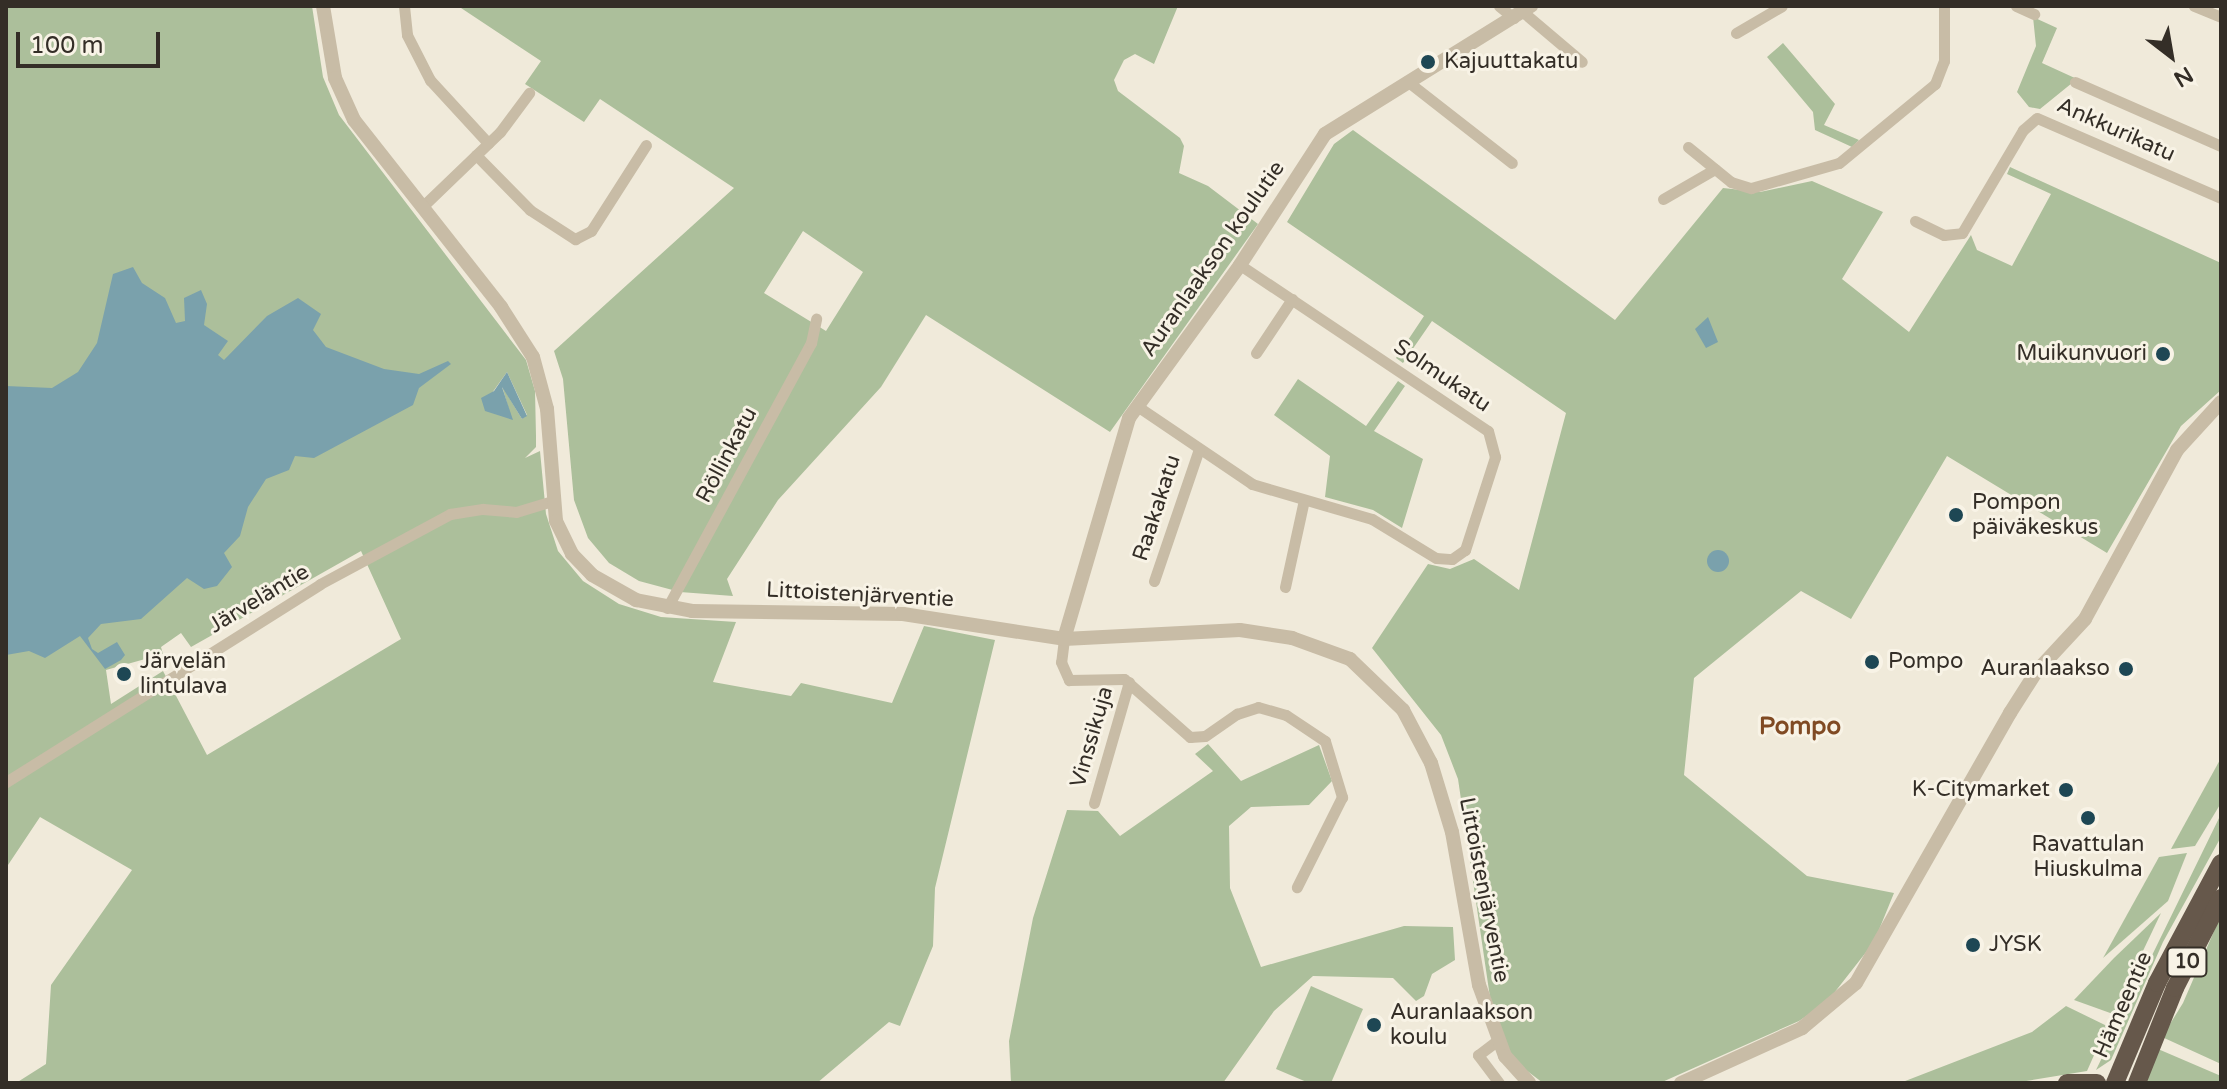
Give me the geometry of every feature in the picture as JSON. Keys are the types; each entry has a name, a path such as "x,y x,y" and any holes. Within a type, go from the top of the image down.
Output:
{"highway":[{"name":"Hämeentie","path":"2137,1083 2216,894 2221,863"},
{"name":"Hämeentie","path":"2115,1083 2157,983 2216,894"}],"street":[{"name":"Littoistenjärventie","path":"323,6 331,62 347,108 501,307 533,357 546,400 552,501 566,543 592,575 623,595 667,608 903,614 1064,639 1240,630 1312,644 1364,668 1403,710 1431,763 1452,832 1474,967 1498,1040 1513,1067 1529,1083"},
{"path":"404,6 407,35 430,80 488,143"},
{"path":"1499,6 1523,12 1582,62"},
{"path":"1736,33 1782,6"},
{"path":"1688,147 1737,185 1758,188 1847,158 1935,84 1944,61 1944,6"},
{"path":"2016,6 2034,14"},
{"path":"2194,6 2221,17"},
{"name":"Auranlaakson koulutie","path":"1064,639 1121,436 1137,406 1240,265 1330,128 1523,12"},
{"path":"1407,81 1512,163"},
{"path":"2075,82 2221,146"},
{"path":"422,207 488,143 529,93"},
{"name":"Ankkurikatu","path":"1915,221 1948,236 1962,233 2023,130 2037,118 2221,198"},
{"path":"476,155 544,222 566,237 580,239 591,231 646,145"},
{"path":"1663,199 1715,169"},
{"name":"Solmukatu","path":"1137,406 1252,484 1365,516 1430,556 1452,559 1469,542 1496,447 1481,425 1240,265"},
{"path":"1256,353 1292,299"},
{"name":"Röllinkatu","path":"667,608 811,343 816,319"},
{"path":"1681,1083 1802,1028 1856,983 2036,672 2085,619 2177,450 2221,402"},
{"name":"Raakakatu","path":"1154,581 1199,449"},
{"path":"1285,587 1304,500"},
{"name":"Järveläntie","path":"6,782 320,584 450,514 483,509 516,512 552,501"},
{"path":"1064,639 1061,662 1069,680 1129,682 1190,737 1205,736 1258,707 1286,715 1325,741 1334,757 1342,797 1297,887"},
{"name":"Vinssikuja","path":"1094,803 1129,682"},
{"path":"1498,1040 1478,1055 1499,1083"}],"green space":[{"path":"6,6 312,6 323,77 339,115 526,360 535,391 536,447 525,458 540,451 546,514 558,551 583,581 619,604 661,617 736,622 713,682 791,696 801,683 892,703 924,626 995,640 935,888 933,946 900,1026 889,1022 817,1083 16,1083 46,1064 51,985 132,870 40,817 6,868","holes":["507,372 527,415 522,419 502,386 509,410 492,393","361,551 401,639 207,755 163,671 111,704 106,670 163,654 161,647 181,633 191,647"]},
{"path":"458,6 1178,6 1154,64 1135,54 1124,60 1114,80 1118,91 1180,138 1184,146 1179,173 1208,186 1258,224 1110,432 926,315 881,387 778,500 727,579 733,596 680,592 639,581 609,563 588,538 574,500 563,379 554,351 734,188 600,99 584,122 525,84 541,61","holes":["803,231 863,272 826,331 764,293"]},
{"path":"2033,17 2057,28 2042,63 2077,79 2040,109 2029,107 2017,92 2036,46"},
{"path":"1783,43 1835,104 1824,125 1859,140 1852,147 1815,130 1813,112 1767,57"},
{"path":"1353,130 1615,320 1723,188 1760,192 1812,181 1883,212 1842,279 1909,332 1971,235 1977,250 2012,266 2051,194 2007,174 2010,167 2221,263 2221,390 2181,426 2107,553 1947,456 1851,619 1801,591 1694,678 1684,775 1807,876 1894,893 1874,942 1827,1002 1799,1021 1660,1083 1543,1083 1514,1061 1492,1011 1458,779 1441,735 1372,648 1428,564 1450,569 1474,559 1519,590 1566,413 1432,321 1403,363 1396,358 1424,316 1287,222 1334,144"},
{"path":"1298,379 1366,426 1398,381 1405,386 1374,431 1423,459 1402,528 1373,510 1325,497 1330,456 1274,415"},
{"path":"1208,744 1241,781 1319,745 1332,781 1309,805 1251,807 1229,826 1230,888 1261,967 1404,926 1453,927 1455,960 1432,974 1424,996 1416,1001 1393,978 1313,976 1274,1011 1223,1083 1011,1083 1009,1041 1033,918 1067,810 1098,811 1120,836 1213,771 1195,754"},
{"path":"2221,758 2221,803 2195,846 2171,849"},
{"path":"2221,814 2221,837 2163,942 2111,1060 2096,1070"},
{"path":"2187,853 2168,901 2103,958 2159,857"},
{"path":"2161,913 2113,1014 2074,1000 2114,958"},
{"path":"2221,915 2221,1064 2162,1037 2183,1003"},
{"path":"1311,986 1363,1009 1331,1083 1309,1083 1276,1069"},
{"path":"2066,1006 2107,1026 2087,1071 2014,1083 1900,1083 2032,1032"},
{"path":"2158,1049 2221,1076 2221,1083 2145,1083"}],"water":[{"path":"133,267 142,283 165,298 176,323 185,321 184,298 201,290 207,304 204,325 228,341 218,355 224,360 267,316 298,298 321,314 313,330 326,347 384,369 419,374 448,361 451,364 419,388 413,405 314,458 295,456 289,470 266,479 248,507 240,536 224,553 232,567 217,586 204,589 187,578 141,619 101,624 88,638 92,649 98,653 117,642 125,655 121,660 105,669 80,636 45,658 29,651 6,655 6,386 52,388 78,372 97,343 113,274"},
{"path":"1708,317 1718,342 1706,348 1695,329"},
{"path":"507,372 527,416 522,419 502,387 513,420 485,411 481,398 494,391"},
{"path":"1718,550 1726,553 1729,561 1726,569 1718,572 1710,569 1707,561 1710,553"}],"place":[{"name":"Kajuuttakatu","path":"1428,62"},
{"name":"Muikunvuori","path":"2163,354"},
{"name":"Pompon päiväkeskus","path":"1956,515"},
{"name":"Pompo","path":"1872,662"},
{"name":"Auranlaakso","path":"2126,669"},
{"name":"Järvelän lintulava","path":"124,674"},
{"name":"K-Citymarket","path":"2066,790"},
{"name":"Ravattulan Hiuskulma","path":"2088,818"},
{"name":"JYSK","path":"1973,945"},
{"name":"Auranlaakson koulu","path":"1374,1025"}],"district":[{"name":"Pompo","path":"1800,727"}]}
